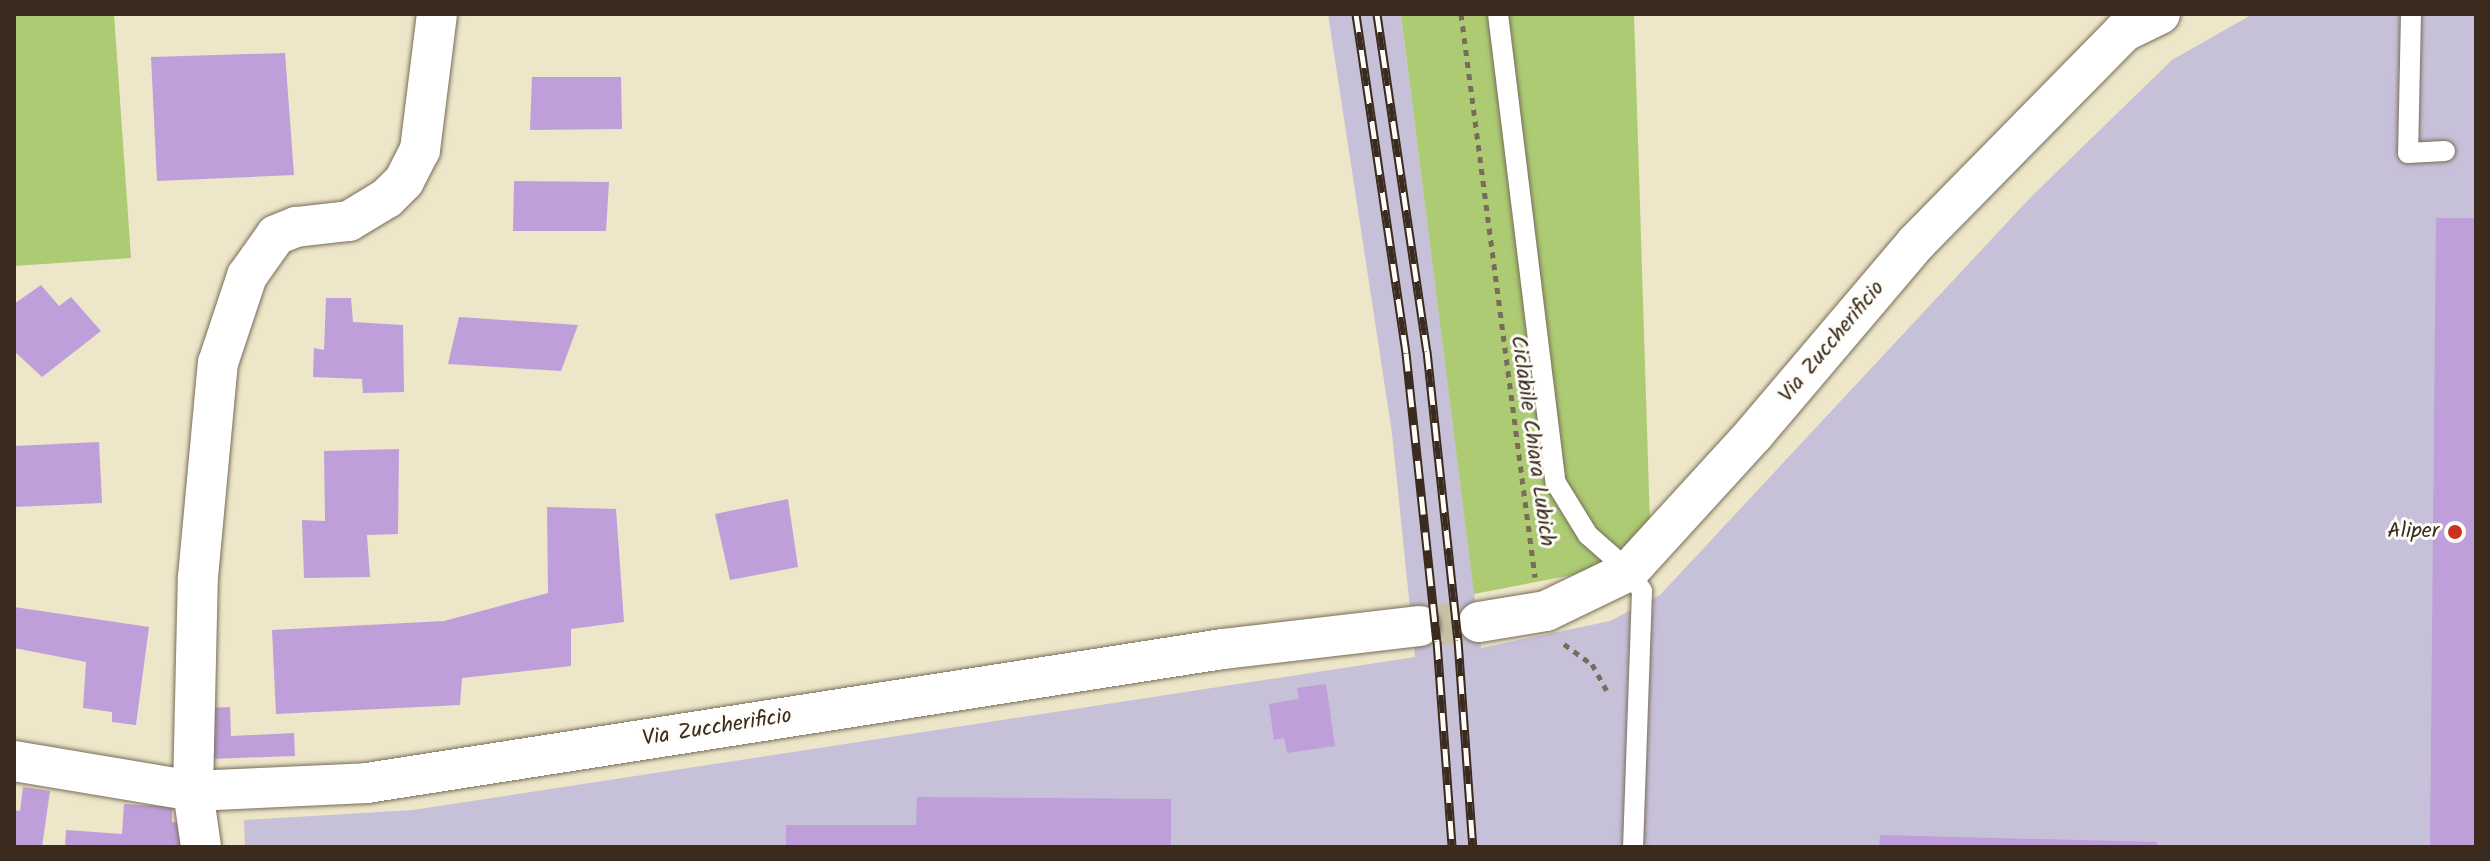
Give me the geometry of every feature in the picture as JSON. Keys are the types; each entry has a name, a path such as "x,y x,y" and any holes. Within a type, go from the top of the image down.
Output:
{"street":[{"path":"201,847 193,791 198,577 218,363 247,276 276,235 296,227 349,221 378,205 404,181 420,150 437,14"},
{"name":"Via Zuccherificio","path":"1479,622 1546,611 1629,571 1754,434 1916,243 2123,32 2160,14"},
{"name":"Via Zuccherificio","path":"14,761 193,791 367,783 1223,649 1420,626"}],"lane":[{"path":"1498,14 1556,483 1588,535 1629,571 1642,591 1633,847"},
{"path":"2411,14 2408,153 2445,151"}],"path":[{"name":"Ciclabile Chiara Lubich","path":"1461,14 1514,439 1537,589 1558,641 1592,664 1611,702"}],"shaded area":[{"path":"1328,14 1401,14 1481,648 1610,621 1660,595 2029,199 2172,60 2253,14 2476,14 2476,847 245,847 244,820 413,810 1415,657 1392,433"}],"green space":[{"path":"14,14 114,14 131,258 14,266"},
{"path":"1401,14 1634,14 1650,525 1627,552 1593,571 1474,594"}],"building":[{"path":"285,53 294,175 157,181 151,57"},
{"path":"532,77 621,77 622,129 530,130"},
{"path":"514,181 609,182 606,231 513,231"},
{"name":"Aliper","path":"2436,218 2476,218 2476,847 2430,847"},
{"path":"41,285 59,306 71,297 101,331 42,377 14,351 14,304"},
{"path":"326,298 351,298 353,322 403,325 404,392 363,393 362,379 313,377 314,348 324,350"},
{"path":"459,317 578,325 561,371 448,364"},
{"path":"99,442 102,503 14,507 14,446"},
{"path":"399,449 398,534 367,535 370,577 304,578 302,520 325,521 324,451"},
{"path":"788,499 798,567 730,580 715,514"},
{"path":"547,507 616,509 624,622 571,629 571,666 462,678 460,705 276,714 272,630 444,621 548,593"},
{"path":"14,607 149,627 136,725 112,722 112,712 83,708 86,662 14,648"},
{"path":"1326,684 1335,746 1287,753 1284,738 1274,740 1269,704 1299,699 1297,688"},
{"path":"230,707 231,736 294,733 295,756 209,759 207,708"},
{"path":"23,787 50,791 42,847 14,847 14,810 20,811"},
{"path":"917,797 1171,799 1171,847 786,847 786,825 916,825"},
{"path":"124,804 172,807 172,822 189,823 187,847 65,847 66,830 122,834"},
{"path":"1880,835 2157,842 2157,847 1879,847"}],"tunnel":[{"path":"1420,626 1479,622"}],"railway":[{"path":"1356,14 1406,353 1437,641 1452,847"},
{"path":"1377,14 1427,351 1458,640 1473,847"}],"place":[{"name":"Aliper","path":"2455,532"}]}
